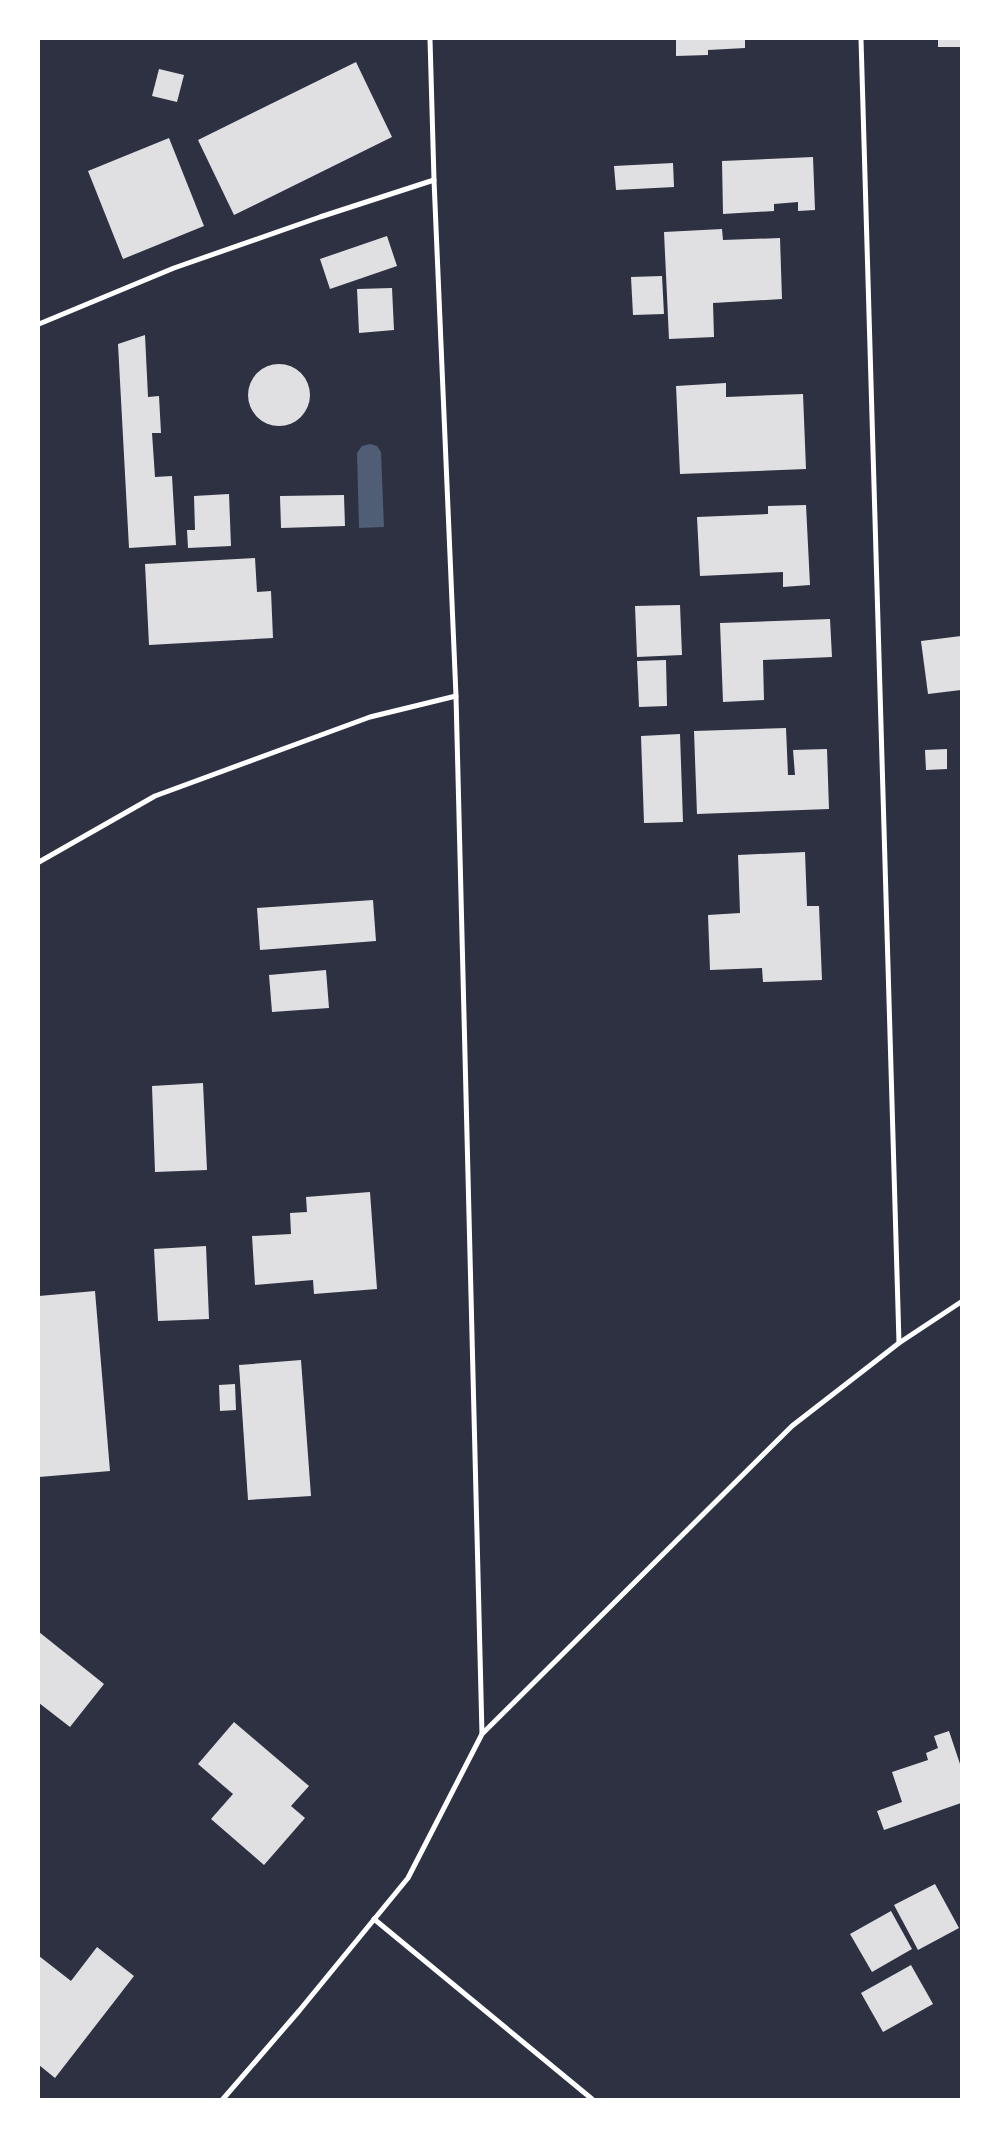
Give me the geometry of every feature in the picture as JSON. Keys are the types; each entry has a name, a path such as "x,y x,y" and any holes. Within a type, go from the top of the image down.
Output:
{"street":[{"path":"430,39 434,180 456,696 482,1734"},
{"path":"861,39 899,1343"},
{"path":"39,324 174,268 320,217 434,180"},
{"path":"39,862 155,796 370,718 456,696"},
{"path":"223,2099 408,1878 482,1734 792,1426 899,1343 961,1302"},
{"path":"374,1919 592,2099"}],"water":[{"path":"370,444 377,446 381,452 384,527 359,528 357,453 362,446"}],"building":[{"path":"676,39 745,39 745,48 708,50 708,55 676,56"},
{"path":"938,39 961,39 961,47 938,47"},
{"path":"356,62 392,137 234,215 198,140"},
{"path":"159,69 184,75 177,102 152,96"},
{"path":"169,138 204,226 123,259 88,171"},
{"path":"813,157 815,210 798,211 798,202 774,204 774,211 723,214 722,161"},
{"path":"673,163 674,187 616,190 614,166"},
{"path":"722,229 723,240 780,238 782,299 713,303 714,337 669,339 664,232"},
{"path":"387,236 397,266 330,289 320,259"},
{"path":"662,276 664,314 633,315 631,277"},
{"path":"392,288 394,330 359,333 357,289"},
{"path":"145,335 148,397 159,396 161,433 152,433 155,477 172,476 176,545 129,548 118,344"},
{"path":"273,364 285,364 301,373 308,383 310,395 308,407 301,417 285,426 273,426 262,421 253,412 248,401 248,389 253,378 262,369"},
{"path":"726,383 726,397 803,394 806,469 680,474 676,386"},
{"path":"229,494 231,546 188,548 187,530 195,530 194,496"},
{"path":"344,495 345,526 281,528 280,496"},
{"path":"806,505 810,585 783,587 783,572 700,576 697,517 768,514 768,506"},
{"path":"255,558 257,592 271,591 273,638 149,645 145,564"},
{"path":"680,605 682,655 637,657 635,606"},
{"path":"830,619 832,657 763,660 764,700 723,702 720,623"},
{"path":"961,636 961,690 928,694 921,641"},
{"path":"666,660 667,706 639,707 637,661"},
{"path":"786,728 788,775 795,775 793,750 827,749 829,809 697,814 694,731"},
{"path":"680,734 683,822 644,823 641,736"},
{"path":"947,749 947,769 926,770 925,750"},
{"path":"805,852 807,906 819,906 822,980 763,982 762,968 710,970 708,915 740,913 738,855"},
{"path":"373,900 376,941 260,950 257,908"},
{"path":"326,970 329,1008 272,1012 269,975"},
{"path":"203,1083 207,1170 155,1172 152,1086"},
{"path":"370,1192 377,1289 314,1294 313,1280 255,1285 252,1236 291,1234 290,1213 307,1212 306,1197"},
{"path":"206,1246 209,1319 158,1321 154,1249"},
{"path":"95,1291 110,1471 39,1477 39,1296"},
{"path":"301,1360 311,1496 248,1500 239,1365"},
{"path":"235,1384 236,1410 220,1411 219,1385"},
{"path":"39,1632 104,1684 70,1727 39,1703"},
{"path":"234,1722 309,1786 291,1806 305,1818 264,1865 211,1819 233,1794 198,1764"},
{"path":"949,1731 961,1767 961,1803 884,1830 877,1811 902,1802 892,1772 928,1760 926,1753 938,1748 934,1736"},
{"path":"935,1884 959,1928 918,1950 894,1905"},
{"path":"891,1911 912,1949 872,1972 850,1934"},
{"path":"97,1947 134,1976 55,2078 39,2065 39,1956 71,1981"},
{"path":"911,1965 933,2004 883,2032 861,1993"}]}
